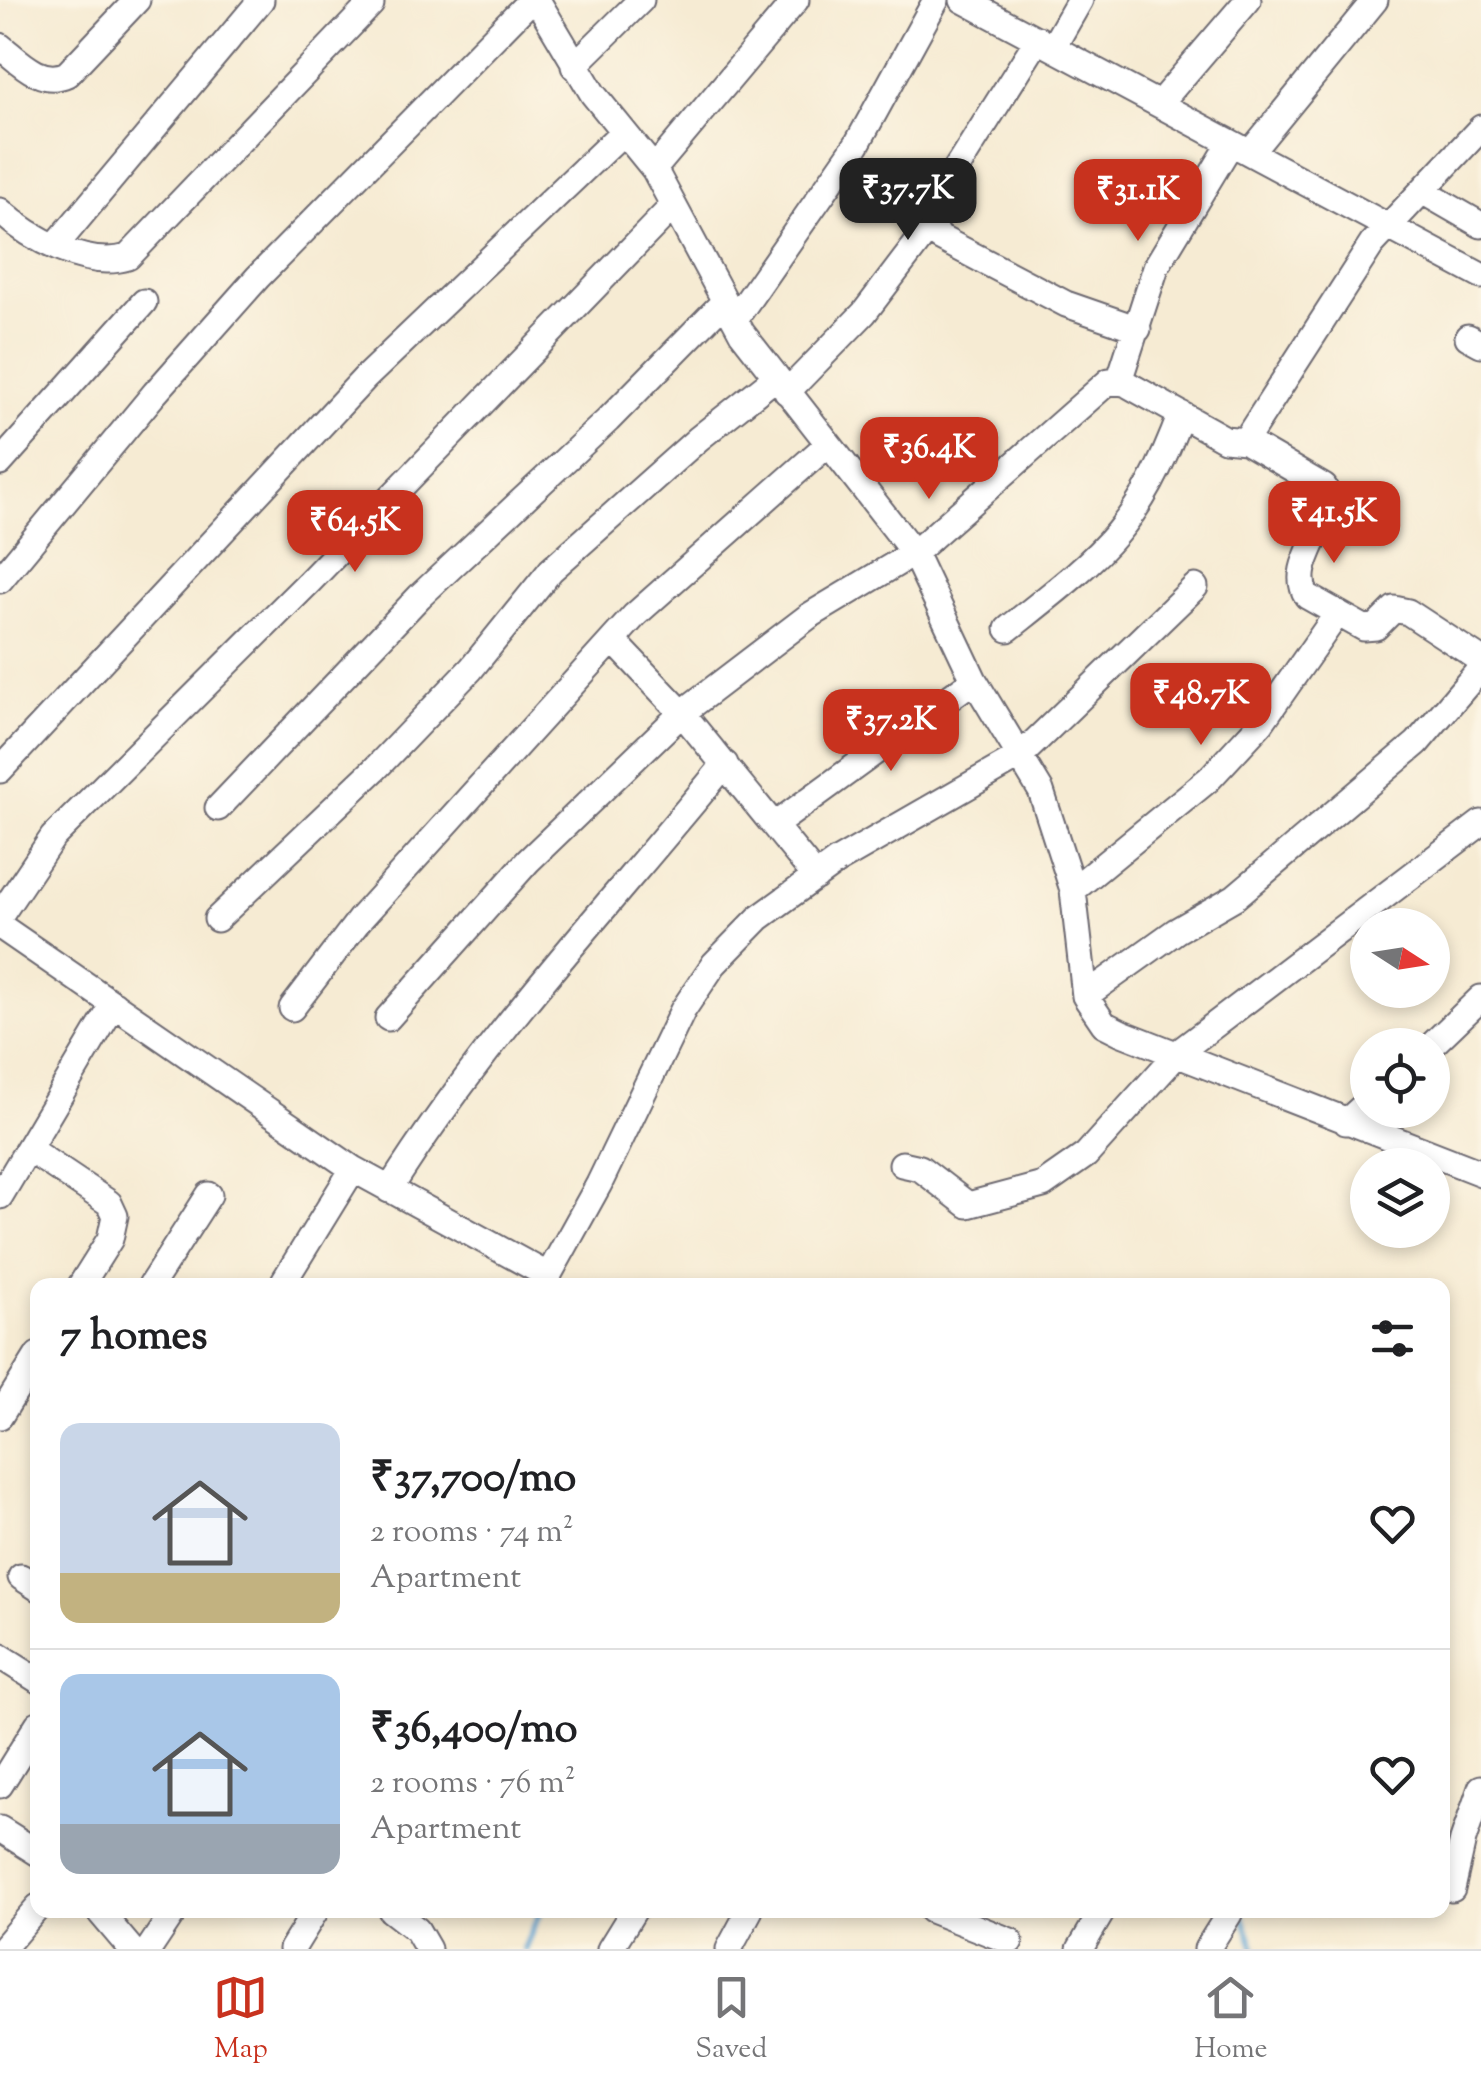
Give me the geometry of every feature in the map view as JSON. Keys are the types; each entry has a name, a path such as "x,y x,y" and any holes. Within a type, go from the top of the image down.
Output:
{"street":[{"path":"0,46 39,75 56,79 67,74 136,0"},
{"path":"56,245 260,0"},
{"path":"0,580 143,407 258,278 534,0 574,66 654,169 730,310 827,445 914,553 974,680 1040,791 1073,890 1084,996 1104,1024 1481,1173"},
{"path":"574,66 641,0"},
{"path":"654,169 796,0"},
{"path":"218,808 420,596 730,310 856,144 936,0"},
{"path":"963,0 1481,276"},
{"path":"217,919 403,741 471,669 551,570 698,439 782,384 864,313 931,225 936,201 1080,0"},
{"path":"1159,104 1248,0"},
{"path":"1119,381 1156,267 1240,148 1374,0"},
{"path":"3,220 56,245 114,262 141,249 372,4"},
{"path":"1245,441 1372,244 1481,128"},
{"path":"0,770 365,378 623,132"},
{"path":"1422,191 1481,225"},
{"path":"0,916 53,837 310,582 674,206"},
{"path":"931,225 940,238 1036,290 1138,329"},
{"path":"0,463 144,302"},
{"path":"388,1018 528,861 682,714 809,616 914,553 1102,385 1119,381 1231,442 1245,441 1324,488 1327,510 1302,585 1307,596 1370,628 1394,609 1401,609 1481,660"},
{"path":"1008,629 1109,547 1130,521 1161,467 1181,414"},
{"path":"292,1008 360,920 613,640 827,445"},
{"path":"548,1278 684,1010 704,979 759,918 816,877 1020,757 1195,587"},
{"path":"1073,890 1209,778 1261,723 1337,614"},
{"path":"613,640 725,764 816,877"},
{"path":"1084,996 1176,931 1236,897 1417,743 1481,668"},
{"path":"776,824 974,680"},
{"path":"389,1190 441,1108 522,1002 601,916 725,764"},
{"path":"902,1164 920,1168 968,1205 1043,1185 1086,1155 1179,1052 1481,823"},
{"path":"0,926 353,1169 541,1278"},
{"path":"1450,1028 1481,998"},
{"path":"0,1196 114,1004"},
{"path":"1346,1122 1350,1118"},
{"path":"30,1150 109,1203 115,1216 110,1238 85,1278"},
{"path":"286,1278 353,1169"},
{"path":"155,1278 208,1196"},
{"path":"0,1416 30,1368"},
{"path":"0,1656 30,1675"},
{"path":"0,1785 30,1737"},
{"path":"1452,1889 1462,1840 1481,1788"},
{"path":"0,1828 30,1848"},
{"path":"2,1949 30,1916"},
{"path":"105,1918 131,1949"},
{"path":"149,1949 169,1918"},
{"path":"292,1949 311,1918"},
{"path":"401,1918 417,1930 428,1949"},
{"path":"610,1949 629,1918"},
{"path":"729,1949 746,1918"},
{"path":"951,1918 1010,1941"},
{"path":"1080,1949 1098,1918"},
{"path":"1207,1949 1227,1918"}],"waterway":[{"path":"524,1949 538,1918"},
{"path":"1244,1918 1255,1949"}]}
